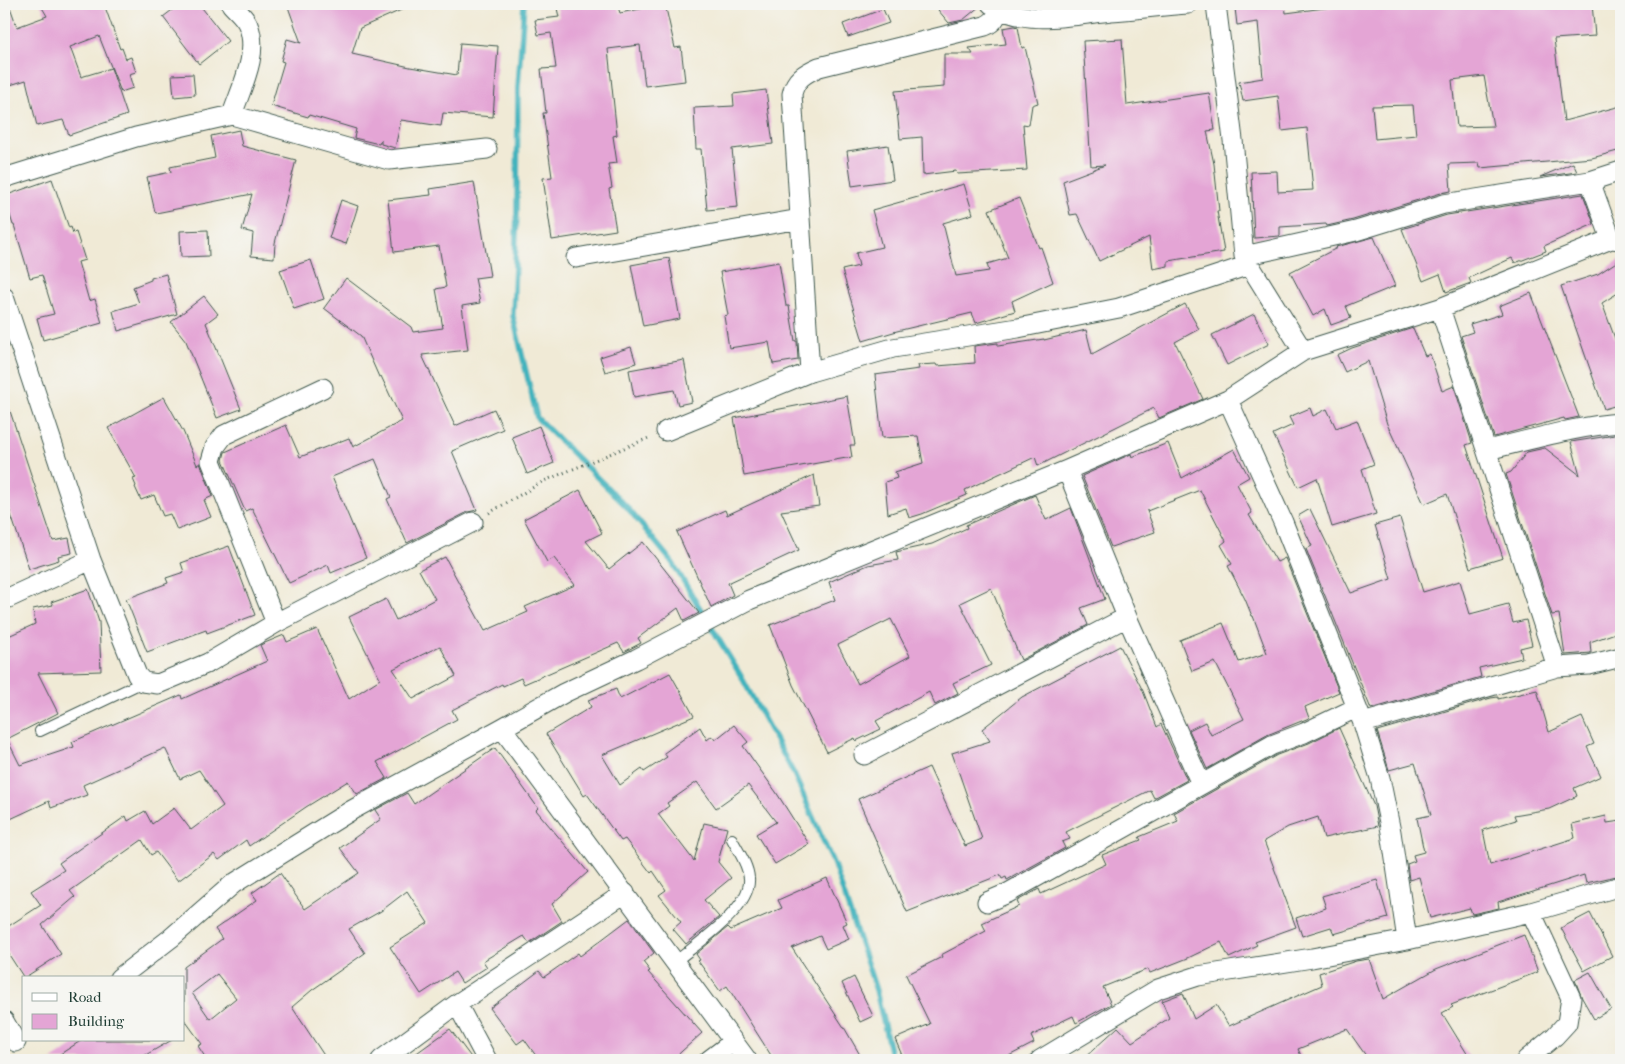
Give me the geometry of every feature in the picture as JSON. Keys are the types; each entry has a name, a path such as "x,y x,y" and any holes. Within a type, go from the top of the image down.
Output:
{"street":[{"path":"231,4 248,24 252,40 250,58 232,115"},
{"path":"810,372 792,94 794,85 799,79 807,72 819,66 985,26 992,23 995,6 1021,15 1049,18 1188,4"},
{"path":"1216,4 1247,260 1303,351"},
{"path":"4,178 136,137 232,115 389,160 487,149"},
{"path":"666,431 810,372 893,348 1018,328 1119,308 1247,260 1356,231 1444,204 1590,181 1621,171"},
{"path":"122,976 171,938 233,884 352,810 564,693 636,659 749,600 1067,470 1228,400 1303,351 1440,308 1616,239 1590,181"},
{"path":"576,258 800,219"},
{"path":"4,297 91,560 137,674 143,682 158,684 208,663 276,623 473,522"},
{"path":"1440,308 1557,667"},
{"path":"276,623 211,461 215,447 224,436 323,388"},
{"path":"1228,400 1283,522 1360,716 1380,778 1391,832 1406,940"},
{"path":"1487,450 1605,424 1621,423"},
{"path":"1067,470 1127,617 1201,784"},
{"path":"4,600 91,560"},
{"path":"864,755 1127,617"},
{"path":"986,902 1008,893 1272,745 1360,716 1557,667 1588,665 1621,657"},
{"path":"502,728 747,1060"},
{"path":"1040,1060 1158,990 1198,976 1312,958 1406,940 1531,912 1621,886"},
{"path":"381,1060 457,1004 625,893"},
{"path":"1526,1060 1567,1023 1571,998 1531,912"},
{"path":"457,1004 487,1060"},
{"path":"4,1021 15,1043"},
{"path":"709,1060 733,1042"}],"lane":[{"path":"40,731 143,682"},
{"path":"675,962 732,915 745,898 750,879 744,862 732,840"}],"path":[{"path":"473,522 544,481 666,431"}],"building":[{"path":"4,4 9,4 17,27 47,16 40,4 104,4 120,49 122,48 126,59 131,57 136,72 129,74 133,88 121,92 99,36 70,47 81,77 111,68 127,115 69,135 63,120 37,126 26,80 4,87"},
{"path":"180,4 199,4 228,41 199,64 163,17"},
{"path":"287,4 415,4 360,28 352,54 410,67 457,75 460,43 498,46 493,117 443,113 441,126 401,120 395,148 381,144 381,140 379,144 354,138 356,129 271,106 284,62 281,61 287,39 301,43"},
{"path":"556,4 617,4 620,13 665,4 675,48 681,47 685,81 645,86 640,45 608,49 617,135 613,136 617,163 608,164 612,188 609,189 616,230 552,240 543,178 552,177 543,113 546,113 541,69 556,68 551,33 538,35 535,20 559,17"},
{"path":"946,4 980,4 980,6 963,20 949,23 938,10"},
{"path":"1266,4 1285,4 1286,13 1355,4 1398,4 1398,8 1431,4 1592,4 1595,36 1554,39 1564,121 1621,106 1621,150 1592,158 1480,168 1479,163 1449,164 1451,191 1353,220 1327,226 1326,224 1280,227 1280,236 1254,238 1251,172 1277,171 1278,192 1313,190 1307,128 1282,131 1278,96 1243,101 1239,82 1263,78 1258,22 1237,25 1235,8","holes":["1484,76 1493,126 1457,127 1452,80","1413,105 1416,135 1375,139 1372,106"]},
{"path":"883,9 889,23 848,37 843,24"},
{"path":"1018,27 1022,48 1025,47 1038,103 1032,105 1029,125 1023,124 1027,170 957,174 956,171 923,175 922,137 900,139 895,91 944,87 944,54 973,54 969,48 1006,44 1003,28"},
{"path":"1122,39 1127,105 1209,93 1215,130 1207,131 1214,164 1219,211 1217,211 1224,252 1168,261 1168,266 1153,269 1149,237 1099,261 1077,214 1070,215 1063,181 1105,165 1091,166 1083,41"},
{"path":"193,74 195,95 174,97 172,75"},
{"path":"766,90 773,144 732,149 738,207 707,210 701,149 696,149 694,108 734,106 733,94"},
{"path":"239,130 242,146 296,160 275,243 274,258 251,256 253,233 242,230 252,194 155,212 147,177 171,172 170,167 215,158 211,136"},
{"path":"888,145 893,180 852,186 847,151"},
{"path":"1573,163 1577,172 1540,177"},
{"path":"52,179 69,228 71,227 73,233 76,232 85,260 78,262 89,301 95,299 102,323 43,340 37,318 54,314 42,275 30,278 4,196"},
{"path":"474,182 490,276 475,278 480,303 462,306 468,350 422,355 455,426 494,409 503,429 452,451 477,510 468,512 407,543 387,499 391,497 375,459 332,477 366,558 331,573 328,565 289,583 252,508 245,511 223,460 225,452 286,425 300,457 349,438 353,447 402,421 381,376 379,377 361,336 324,308 346,278 411,327 413,332 443,328 436,289 446,287 439,246 394,252 388,200 431,195 430,189"},
{"path":"964,184 973,214 943,223 956,276 989,271 987,264 1008,258 989,210 1019,198 1039,248 1041,247 1053,282 1012,301 1015,311 976,323 972,313 863,341 842,270 859,266 856,253 882,247 872,210"},
{"path":"1583,194 1594,224 1544,246 1546,251 1515,263 1512,258 1469,278 1471,283 1446,292 1440,274 1423,281 1402,229 1447,215"},
{"path":"341,200 358,206 346,244 329,238"},
{"path":"208,230 209,256 181,257 180,231"},
{"path":"1374,237 1395,286 1346,306 1351,318 1331,325 1325,309 1313,316 1290,272 1336,247"},
{"path":"669,258 680,319 643,326 631,265"},
{"path":"1621,259 1621,291 1602,303 1617,344 1621,342 1621,404 1604,409 1561,286 1598,274"},
{"path":"311,260 324,299 294,309 280,270"},
{"path":"779,262 786,306 789,306 795,341 797,341 798,360 773,364 769,342 729,348 724,316 728,315 720,272"},
{"path":"166,274 177,314 118,331 113,311 139,303 133,287 151,280 151,278"},
{"path":"1531,293 1579,417 1565,420 1564,418 1494,437 1461,336 1473,332 1470,324 1502,314 1499,306"},
{"path":"204,296 218,314 206,323 241,409 217,418 186,341 171,322"},
{"path":"1185,304 1199,329 1175,342 1203,399 1159,418 1154,408 1038,466 1035,457 965,490 967,495 922,514 909,518 906,508 888,514 885,482 897,478 895,472 923,463 918,436 882,438 875,375 919,369 918,365 936,364 937,366 975,363 974,346 998,343 998,346 1044,340 1086,330 1092,354"},
{"path":"1254,314 1269,344 1227,365 1212,335"},
{"path":"1413,328 1425,356 1430,354 1442,391 1454,386 1472,443 1466,445 1503,558 1470,568 1447,494 1424,504 1387,424 1368,361 1345,372 1337,355 1352,348"},
{"path":"631,347 636,363 605,372 600,357"},
{"path":"684,360 692,402 678,405 674,390 634,397 629,370"},
{"path":"847,396 855,445 850,445 852,457 744,476 734,418"},
{"path":"164,397 183,431 197,465 200,463 213,496 204,500 211,517 177,530 170,514 163,516 154,495 141,500 133,479 136,478 108,428"},
{"path":"4,402 7,402 53,541 69,538 72,553 58,556 59,560 29,569 4,494"},
{"path":"1310,408 1313,416 1327,409 1336,428 1357,420 1374,464 1362,469 1376,514 1332,527 1317,478 1298,487 1273,434 1293,425 1289,417"},
{"path":"539,426 554,463 527,474 512,437"},
{"path":"1621,434 1621,631 1590,642 1591,653 1565,655 1559,614 1552,615 1506,474 1511,472 1527,452 1545,448 1580,475 1571,442"},
{"path":"1168,443 1182,478 1234,449 1249,477 1237,484 1252,513 1249,515 1277,562 1285,558 1339,692 1305,707 1309,718 1267,735 1207,769 1189,730 1205,722 1211,735 1244,719 1215,662 1192,671 1180,640 1223,623 1239,662 1267,653 1253,616 1228,566 1232,564 1221,545 1226,541 1200,490 1147,511 1155,532 1111,547 1082,476 1131,454 1132,457"},
{"path":"814,475 819,506 781,511 799,550 728,583 733,595 711,607 677,532 725,510 727,515"},
{"path":"580,490 602,533 586,541 609,569 643,542 699,613 684,621 678,608 638,638 641,643 624,652 618,643 524,684 521,678 503,686 502,684 452,710 457,719 377,762 387,778 357,794 348,781 249,846 246,840 219,860 214,854 178,881 156,852 151,855 142,840 70,891 75,897 42,925 61,954 27,976 23,976 4,947 4,929 41,905 31,891 64,870 59,863 126,816 128,821 145,811 152,824 174,808 191,830 223,806 199,770 180,779 165,748 83,785 87,795 51,808 49,801 4,822 4,638 35,624 33,609 53,605 51,602 88,589 99,622 101,671 38,673 58,713 7,739 20,765 74,747 72,742 181,695 182,699 267,661 260,645 284,635 287,642 317,629 349,699 380,679 349,617 386,599 396,620 435,599 419,570 445,557 485,631 528,612 525,607 575,585 554,558 547,562 524,519","holes":["440,646 456,676 413,699 393,669"]},
{"path":"1035,495 1046,520 1071,508 1105,599 1081,608 1088,625 1021,660 991,588 960,603 991,665 953,683 958,693 935,705 929,692 876,721 881,729 856,741 855,738 827,752 793,685 770,625 835,600 829,582 868,565 898,560 896,552 932,544 967,528 966,525","holes":["891,619 910,656 858,684 838,645"]},
{"path":"1310,509 1351,593 1391,579 1375,525 1400,518 1423,592 1460,581 1470,614 1508,604 1513,623 1526,620 1532,645 1520,648 1522,658 1479,668 1481,677 1371,709 1306,549 1312,546 1298,516"},
{"path":"229,546 255,615 207,633 206,630 147,652 126,599 168,583 166,578 184,572 181,563"},
{"path":"1120,646 1143,691 1157,727 1161,724 1187,780 1154,798 1150,790 1066,832 1070,839 1062,842 1065,848 1007,880 1006,877 1002,879 1000,875 907,912 858,799 929,767 965,846 982,839 952,753 990,741 982,729 1022,697"},
{"path":"670,673 694,716 602,755 620,785 642,769 644,772 667,757 664,753 700,727 707,740 712,736 715,740 734,725 748,742 743,746 776,792 809,844 775,864 756,834 776,822 748,785 716,808 697,782 667,803 669,806 658,814 694,861 704,823 727,828 718,862 731,878 704,900 719,917 686,944 673,929 681,922 659,895 666,890 653,871 651,873 625,839 621,841 587,794 584,796 546,734 591,707 588,700 616,689 620,699"},
{"path":"1537,690 1549,732 1582,717 1594,744 1587,747 1601,776 1574,788 1577,796 1549,809 1514,815 1516,820 1483,830 1490,865 1575,838 1572,824 1606,816 1607,823 1621,821 1621,875 1586,883 1584,875 1498,902 1499,908 1472,914 1470,908 1430,918 1419,877 1409,880 1407,864 1415,861 1413,855 1424,852 1417,818 1431,815 1415,763 1389,770 1377,731 1491,698 1498,697 1498,699"},
{"path":"1339,728 1374,806 1378,826 1324,838 1318,817 1288,827 1264,841 1296,927 1255,942 1257,945 1229,958 1221,942 1150,973 1148,969 1103,987 1111,1004 1076,1023 1073,1016 1031,1036 1034,1043 1001,1060 904,1060 895,1039 930,1024 906,975 942,957 941,955 986,931 982,923 1019,906 1017,901 1039,889 1041,894 1106,864 1102,855 1141,840 1139,837 1178,821 1174,813 1277,755 1309,743"},
{"path":"495,748 538,808 536,810 588,872 552,904 562,921 529,943 524,936 483,961 487,967 462,983 455,972 421,994 390,947 428,923 407,891 381,911 349,929 365,953 312,990 292,1007 327,1060 207,1060 198,1046 202,1044 185,1020 184,967 222,939 215,929 257,900 252,893 280,873 305,909 359,873 340,848 381,819 375,810 407,793 414,804","holes":["217,974 236,998 210,1019 192,993"]},
{"path":"827,878 847,923 843,925 849,939 826,949 820,936 792,948 863,1060 774,1060 727,986 720,991 698,961 700,960 696,954 728,927 731,930 782,908 778,900"},
{"path":"1377,880 1388,918 1334,934 1331,927 1302,936 1296,918 1326,908 1322,896"},
{"path":"1590,913 1612,956 1584,971 1561,928"},
{"path":"629,919 654,953 643,962 650,971 648,972 702,1033 672,1060 539,1060 524,1039 517,1044 490,1008 539,971 544,977 578,953 580,956"},
{"path":"1524,935 1538,972 1451,1005 1453,1007 1442,1013 1471,1060 1369,1060 1347,1029 1298,1049 1303,1060 1082,1060 1118,1027 1132,1042 1169,1018 1162,1001 1183,993 1194,1019 1216,1005 1229,1026 1322,985 1319,973 1356,961 1369,959 1383,999 1436,969"},
{"path":"1590,972 1611,1009 1594,1019 1582,998 1575,980"},
{"path":"854,977 873,1016 860,1022 842,983"},
{"path":"450,1029 473,1060 407,1060"},
{"path":"79,1042 168,1042 142,1057 140,1055 132,1060 51,1060"}],"waterway":[{"path":"524,4 518,87 517,211 513,316 537,418 626,506 672,562 741,676 794,774 834,865 876,990 892,1060"}]}
